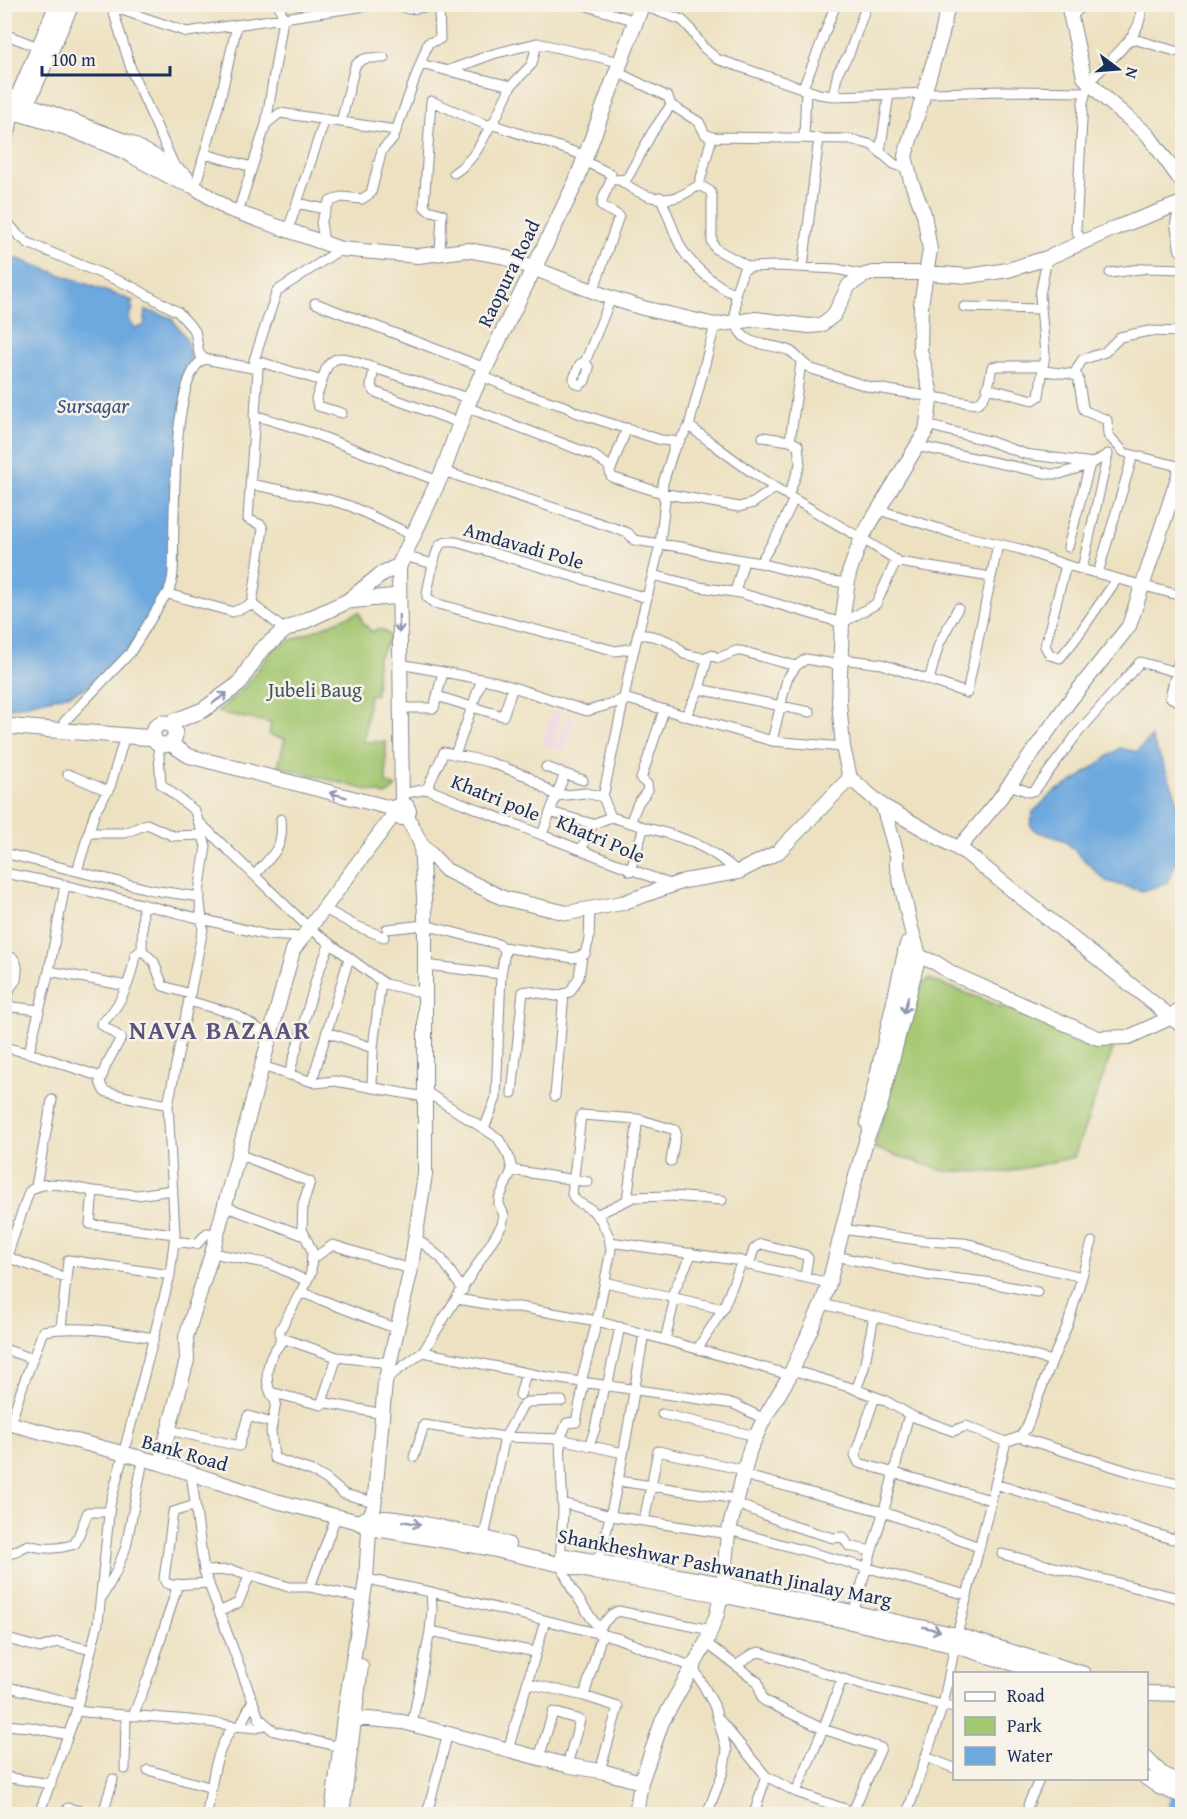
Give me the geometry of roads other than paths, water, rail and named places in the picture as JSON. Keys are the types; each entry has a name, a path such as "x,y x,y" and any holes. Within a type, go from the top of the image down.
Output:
{"main road":[{"name":"Raopura Road","path":"401,561 441,476 460,423 483,372 576,182 641,5"},
{"path":"4,726 125,736 161,736 239,684 260,651 285,630 348,601 401,561"},
{"path":"348,601 398,596"},
{"path":"4,717 64,722 161,736"}],"street":[{"path":"7,134 14,106 57,4"},
{"path":"14,106 72,4"},
{"path":"238,213 266,124 283,19 279,4"},
{"path":"108,6 187,32 380,4"},
{"path":"396,4 409,7 453,4"},
{"path":"581,4 636,21"},
{"path":"804,138 804,90 821,38 836,4"},
{"path":"833,96 838,72 849,54 867,4"},
{"path":"876,4 900,4"},
{"path":"948,4 942,34 905,156 924,214 930,250 921,304 920,350 930,397 927,425 918,446 862,537 849,573 842,622 840,662 839,701 843,747 850,778 883,806 958,849 1177,1021"},
{"path":"1084,4 1069,11 1088,87 1148,135 1182,182"},
{"path":"1082,243 1076,229 1083,102 1088,87 1136,30 1142,12 1138,4"},
{"path":"641,5 682,21 703,47 717,59 804,90 833,96 1088,87"},
{"path":"108,6 173,172"},
{"path":"324,242 321,222 329,202 341,197 362,199 371,193 382,150 393,139 428,43 440,39 439,6"},
{"path":"194,187 220,100 237,25"},
{"path":"4,34 38,47"},
{"path":"1130,38 1182,53"},
{"path":"447,71 493,54 537,43 618,67 668,97 670,105 699,122 705,134 712,137 819,138 866,142 894,164 908,169"},
{"path":"454,173 473,157 511,86 532,64 537,43"},
{"path":"340,122 358,61 384,58"},
{"path":"420,64 511,86"},
{"path":"880,152 890,94"},
{"path":"440,253 442,214 428,210 424,206 431,101 489,126 491,124 585,158 609,172 615,180 637,192 660,198 675,198 699,185 712,137"},
{"path":"615,180 626,179 629,175 670,105"},
{"path":"14,106 130,143 173,172 183,173 194,187 228,209 341,249 418,255 467,249 501,256 611,298 715,325 756,319 809,326 821,325 834,315 849,285 865,275 926,273 969,276 1008,270 1047,258 1182,203"},
{"path":"266,124 280,113 396,130"},
{"path":"288,230 325,120"},
{"path":"803,267 819,138"},
{"path":"205,154 252,167"},
{"path":"593,292 619,216 602,206 601,201 615,180"},
{"path":"699,185 710,191 712,196 712,242 716,249 748,267 836,269 865,275"},
{"path":"660,198 668,212 682,249 695,265 725,290 735,294"},
{"path":"297,203 325,209"},
{"path":"1182,203 1178,224 1182,249"},
{"path":"4,218 10,227 28,243 131,286 178,312 195,331 200,353 204,359"},
{"path":"252,604 263,529 261,525 248,519 255,422 256,364 277,291 341,249"},
{"path":"987,388 1037,399 1041,392 1045,354 1041,286 1047,258"},
{"path":"748,267 743,271 735,294 736,322 744,338 753,343 790,352 801,363 812,369 870,387 976,405 982,402 992,368 995,366 1043,369 1074,375 1079,380 1085,411 1107,420 1108,435 1128,453"},
{"path":"1110,273 1148,268 1182,269"},
{"path":"585,362 611,298"},
{"path":"315,303 483,372 517,391 661,440 673,441 673,451 662,493 665,500 660,545 634,648 603,797 611,817"},
{"path":"964,307 1041,309"},
{"path":"673,451 689,426 715,325"},
{"path":"1074,375 1082,360 1105,352 1120,337 1149,331 1182,332"},
{"path":"790,352 793,341"},
{"path":"342,413 318,406 316,399 330,363 337,358 374,368 469,403 593,455 609,466 611,476 662,493 739,507 753,503 775,488"},
{"path":"64,722 130,653 168,594 173,573 176,450 190,376 197,364 204,359 256,364 322,381"},
{"path":"790,441 801,363"},
{"path":"374,368 371,386 375,392 460,423"},
{"path":"254,415 441,476 628,533 634,540 687,548 847,583"},
{"path":"927,425 989,441 1025,454 1092,463"},
{"path":"689,426 775,488 862,537 898,562"},
{"path":"610,472 627,428"},
{"path":"760,563 778,533 800,465 798,445 790,441 763,437"},
{"path":"918,446 1050,474 1060,474 1119,451 1182,466 1129,626 1068,703 1010,785 958,849"},
{"path":"1098,573 1128,453"},
{"path":"1082,569 1108,454"},
{"path":"1068,547 1092,463"},
{"path":"250,484 350,506 412,535"},
{"path":"879,510 959,535 1020,549 1066,565 1182,596"},
{"name":"Amdavadi Pole","path":"634,648 616,651 434,603 429,599 427,593 434,564 439,546 443,543 456,542 647,598"},
{"path":"772,741 787,679 796,666 806,659 882,664 967,693 998,544"},
{"path":"434,564 401,561 398,596 401,708 400,807 422,844 446,870 503,898 567,913 622,903 684,881 738,872 778,852 850,778"},
{"path":"735,592 744,561"},
{"path":"653,575 735,592 842,622 876,604 894,565 898,562 906,561 991,577"},
{"path":"1066,565 1045,646 1050,655 1060,658 1117,579"},
{"path":"168,594 233,612 252,604"},
{"path":"252,604 285,630"},
{"path":"929,680 939,644 958,608"},
{"path":"638,634 654,636 676,644 684,654 703,658 708,656 719,658 741,651 796,666"},
{"path":"1182,647 1170,697 1182,703"},
{"path":"686,716 699,689 708,656"},
{"path":"1010,785 1029,792 1035,790 1077,734 1140,662 1176,672"},
{"path":"400,664 482,679 587,711 624,698 772,741 843,747"},
{"path":"401,708 434,708 443,672"},
{"path":"427,789 444,752 455,755 482,679"},
{"path":"437,696 503,716 513,687"},
{"path":"699,689 810,712"},
{"path":"630,823 638,803 648,790 647,784 641,779 664,710"},
{"path":"4,735 23,728"},
{"path":"77,871 94,813 108,791 125,736"},
{"path":"161,736 189,756 400,807"},
{"path":"39,1815 77,1707 98,1623 109,1512 170,1275 175,1238 168,1105 203,929 200,897 206,846 195,811 161,784 161,736"},
{"name":"Khatri Pole","path":"455,755 489,762 527,777 556,796 542,835 630,871 672,885"},
{"path":"546,767 583,780"},
{"path":"68,774 108,791"},
{"path":"565,774 556,796 585,793 603,797"},
{"name":"Khatri pole","path":"400,807 427,789 542,835"},
{"path":"636,1815 641,1782 662,1722 711,1630 722,1589 729,1532 750,1449 764,1419 791,1373 829,1283 867,1138 880,1107 917,961 897,866 897,855 883,806"},
{"path":"160,1463 187,1360 186,1337 217,1234 293,950 400,807"},
{"path":"550,812 593,824 611,817 675,835 720,855 738,872"},
{"path":"255,875 279,846 282,837 281,819"},
{"path":"198,821 255,875 306,932 330,943 385,984 425,993"},
{"path":"88,833 124,833 147,824 173,836 202,835"},
{"path":"581,850 593,824"},
{"path":"630,871 644,827"},
{"path":"332,1815 370,1580 387,1378 416,1237 425,1174 425,925 422,844"},
{"path":"4,853 152,890 200,897"},
{"path":"4,873 65,885 267,935 306,932"},
{"path":"29,1053 49,971 65,885"},
{"path":"143,904 142,950 154,962 162,986 235,1014 270,1036"},
{"path":"323,908 354,925 386,933 425,925 503,947 573,958 582,956"},
{"path":"512,1093 523,992 556,996 570,992 579,977 582,956 585,954 589,939 590,909"},
{"path":"867,1138 869,1111 911,928"},
{"path":"289,1075 317,976 330,943"},
{"path":"484,1129 496,1098 501,974 505,952 503,947"},
{"path":"142,950 135,955 127,986 112,1015 101,1024 121,1038 100,1082 104,1091 118,1096 135,1097 168,1105"},
{"path":"4,955 13,957 18,966 16,980 10,988 5,1012"},
{"path":"903,956 953,974 1098,1038 1129,1036 1177,1021"},
{"path":"312,1082 349,958"},
{"path":"425,965 501,974"},
{"path":"49,971 127,986"},
{"path":"4,977 16,980"},
{"path":"372,1088 373,1048 381,981"},
{"path":"555,1096 564,994"},
{"path":"5,1012 13,1007 39,1010"},
{"path":"1177,1021 1182,1007"},
{"path":"327,1032 373,1048"},
{"path":"4,1047 101,1077"},
{"path":"262,1066 316,1083 335,1080 372,1088 425,1094 498,1138 509,1157 512,1170 499,1199 504,1215 501,1226 423,1352 387,1378"},
{"path":"36,1186 52,1100"},
{"path":"600,1631 572,1589 560,1560 562,1503 560,1439 567,1423 576,1422 582,1383 611,1250 601,1220 576,1201 572,1194 581,1115 638,1119 675,1130 671,1161"},
{"path":"627,1200 638,1119"},
{"path":"238,1154 310,1182 303,1204 302,1229 312,1251 311,1273 280,1330 280,1343"},
{"path":"512,1170 588,1182"},
{"path":"66,1278 12,1259 7,1251 29,1192 36,1186 46,1184 137,1195 173,1190"},
{"path":"93,1191 90,1224 175,1238 197,1244 207,1233 217,1234"},
{"path":"596,1215 634,1197 671,1196 722,1200"},
{"path":"224,1206 305,1236"},
{"path":"842,1229 925,1241 963,1243 973,1245 997,1257 1082,1277"},
{"path":"416,1237 441,1258 463,1290"},
{"path":"610,1242 746,1263 829,1283"},
{"path":"457,1299 597,1321 856,1390 953,1431 966,1426 1006,1442 1018,1437 1026,1429 1068,1324 1092,1242"},
{"path":"698,1348 723,1309 754,1249 760,1244 805,1255 808,1263 805,1277"},
{"path":"312,1258 333,1245 410,1269"},
{"path":"212,1252 270,1264 306,1281"},
{"path":"665,1340 673,1297 692,1253"},
{"path":"836,1256 926,1275 985,1282 1037,1292"},
{"path":"61,1328 68,1260 170,1275"},
{"path":"604,1282 723,1309"},
{"path":"299,1295 306,1294 397,1329"},
{"path":"822,1304 993,1344 1052,1361"},
{"path":"856,1390 864,1368 874,1316"},
{"path":"589,1446 600,1412 620,1327"},
{"path":"8,1423 43,1332 61,1328 154,1338"},
{"path":"596,1567 619,1481 644,1334"},
{"path":"374,1517 326,1479 312,1471 274,1458 272,1423 276,1402 270,1392 266,1366 280,1343 285,1340 337,1357 390,1363"},
{"path":"4,1349 33,1359"},
{"path":"423,1352 582,1383 734,1404 764,1419"},
{"path":"270,1392 321,1405 337,1357"},
{"path":"520,1395 526,1373"},
{"path":"875,1397 856,1459 859,1463 991,1500"},
{"path":"483,1543 505,1437 526,1402 562,1401"},
{"path":"322,1402 383,1414"},
{"path":"662,1414 756,1436"},
{"path":"852,1617 884,1512 909,1414"},
{"path":"169,1430 239,1446 248,1416 272,1423"},
{"name":"Bank Road","path":"8,1423 160,1463 276,1501 336,1517 355,1521 374,1517 560,1560 722,1589 956,1641"},
{"path":"414,1457 424,1425 505,1437 560,1439 623,1453"},
{"path":"1018,1437 1134,1473 1182,1484"},
{"path":"904,1815 908,1811 943,1705 967,1595 1006,1442"},
{"path":"644,1521 658,1451 743,1472 884,1512 979,1547"},
{"path":"100,1600 115,1574 126,1547 143,1460"},
{"path":"191,1473 204,1571 260,1718 274,1731 344,1749"},
{"path":"619,1481 736,1501 790,1525 833,1538 843,1537 849,1546 871,1551"},
{"path":"995,1484 1172,1539 1177,1538 1182,1526"},
{"path":"562,1503 611,1516 729,1532 967,1595"},
{"path":"195,1505 176,1510 172,1516 164,1579 166,1583 208,1583"},
{"path":"4,1554 8,1555 28,1545 42,1549 56,1549 75,1544 88,1512 109,1512"},
{"path":"310,1587 336,1517"},
{"path":"1002,1554 1182,1599"},
{"path":"204,1571 232,1570 289,1587 310,1587 363,1598"},
{"path":"219,1611 238,1603 250,1576"},
{"path":"370,1580 431,1592 545,1621 600,1631 693,1667 714,1705 727,1751 723,1772 707,1815"},
{"path":"349,1718 363,1598 370,1580"},
{"path":"125,1769 130,1716 156,1656 178,1584"},
{"path":"412,1725 430,1631 431,1592"},
{"path":"584,1696 600,1631 612,1614 618,1611 711,1630"},
{"path":"508,1750 545,1621"},
{"path":"430,1631 536,1652"},
{"path":"4,1638 40,1648 58,1642 91,1650"},
{"path":"956,1641 1042,1672"},
{"path":"956,1641 1076,1672"},
{"path":"706,1643 758,1682 762,1699 824,1729 881,1748 856,1813 796,1792 766,1776 717,1716"},
{"path":"737,1665 760,1652 842,1679 953,1708"},
{"path":"796,1792 824,1729 842,1679"},
{"path":"527,1683 584,1696 618,1707 600,1771"},
{"path":"4,1686 77,1707 130,1716 196,1719 257,1728 266,1724"},
{"path":"1148,1693 1182,1694"},
{"path":"207,1815 218,1759 227,1734 237,1726 253,1700"},
{"path":"539,1758 553,1712 580,1720 567,1765"},
{"path":"349,1718 412,1725 641,1782"},
{"path":"4,1725 30,1727 68,1735"},
{"path":"427,1815 448,1733"},
{"path":"342,1815 344,1749"},
{"path":"926,1757 953,1768"},
{"path":"1148,1760 1164,1783 1182,1796"},
{"path":"148,1770 212,1788"},
{"path":"754,1815 766,1776"},
{"path":"4,1777 51,1784"},
{"path":"103,1815 112,1779"},
{"path":"1148,1779 1182,1784"},
{"path":"1028,1805 1040,1780"},
{"path":"66,1815 68,1808 92,1815"}],"water":[{"name":"Sursagar","path":"4,254 133,301 129,321 135,328 144,326 146,310 171,318 186,338 191,359 184,391 172,573 167,594 115,668 93,684 71,694 5,709"},
{"path":"1151,737 1178,802 1183,830 1182,844 1167,883 1142,891 1106,881 1064,840 1036,831 1030,825 1033,812 1054,792 1077,779 1120,748 1137,752"}],"waterway":[{"path":"1174,1814 1182,1782"}],"district":[{"name":"NAVA BAZAAR","path":"220,1029"}],"park label":[{"name":"Jubeli Baug","path":"315,689"}]}
